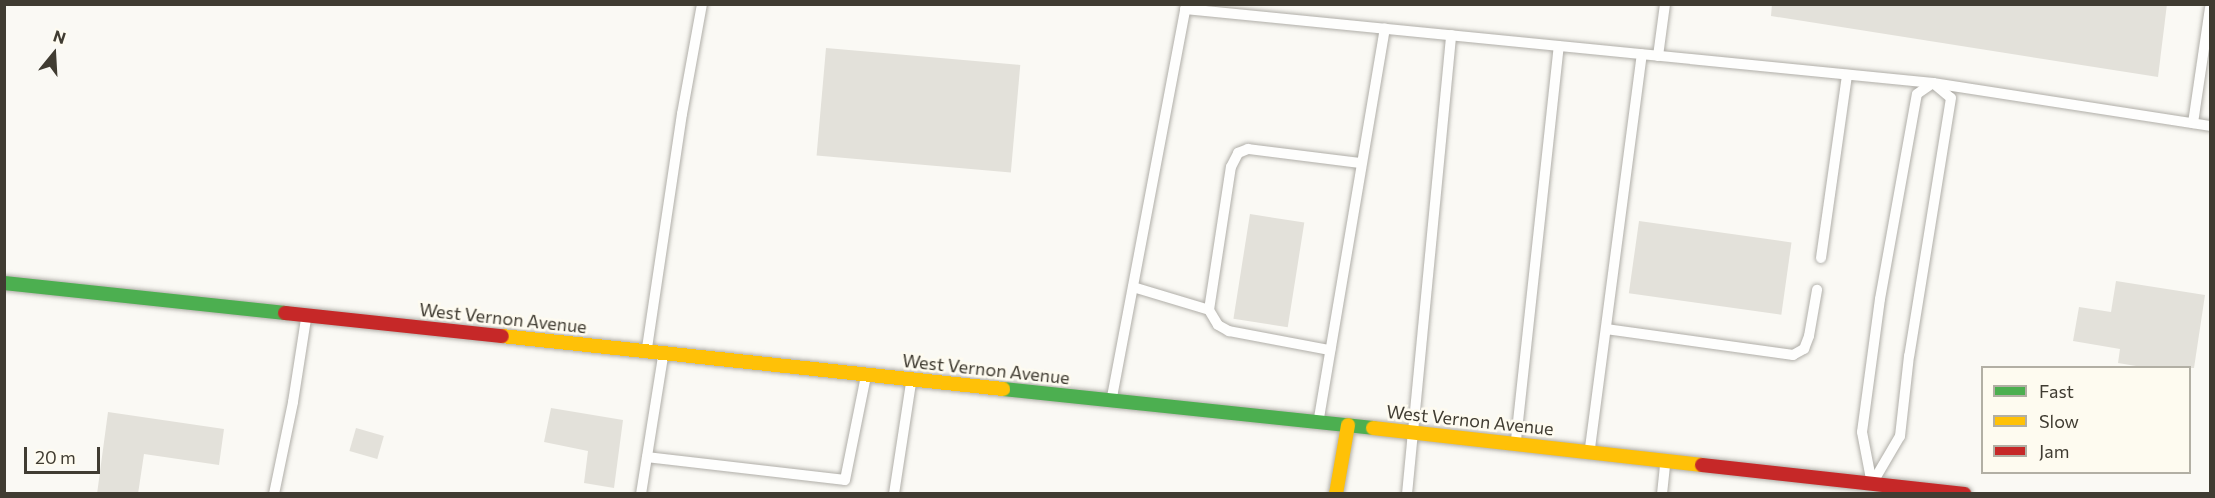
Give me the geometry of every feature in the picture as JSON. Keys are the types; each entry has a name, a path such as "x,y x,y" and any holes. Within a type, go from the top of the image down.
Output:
{"main road":[{"name":"West Vernon Avenue","path":"4,283 1414,432 1665,460 1852,487 1872,484 1964,494"},
{"path":"1336,494 1348,425"}],"lane":[{"path":"647,352 682,114 702,4"},
{"path":"1658,56 1665,4"},
{"path":"1112,400 1185,7 1933,83 2211,126"},
{"path":"2193,123 2211,8"},
{"path":"1318,422 1385,29"},
{"path":"1407,494 1450,35"},
{"path":"1516,444 1559,46"},
{"path":"1589,452 1642,54"},
{"path":"1821,258 1847,75"},
{"path":"1872,484 1900,436 1909,356 1951,98 1933,83"},
{"path":"1872,484 1862,432 1880,299 1917,94 1933,83"},
{"path":"1330,350 1229,331 1218,325 1209,310 1231,167 1238,153 1248,149 1361,163"},
{"path":"1133,287 1209,310"},
{"path":"1606,329 1793,355 1804,349 1809,336 1817,290"},
{"path":"274,494 293,402 306,315"},
{"path":"641,494 663,353"},
{"path":"647,457 845,480 866,375"},
{"path":"894,494 911,380"},
{"path":"1662,494 1665,460"}],"building":[{"path":"1772,4 2167,4 2158,77 1771,16"},
{"path":"826,48 1020,65 1011,173 817,156"},
{"path":"1250,214 1304,223 1288,327 1233,319"},
{"path":"1639,221 1792,242 1781,315 1629,293"},
{"path":"2116,281 2205,295 2194,368 2191,366 2136,366 2118,363 2120,349 2073,341 2079,307 2111,312"},
{"path":"551,408 623,420 614,488 584,483 588,451 544,442"},
{"path":"108,412 224,429 219,465 144,454 138,494 97,494"},
{"path":"356,428 384,436 377,459 349,451"}],"traffic: fast":[{"path":"4,283 285,313"},
{"path":"1003,389 1373,428"}],"traffic: slow":[{"path":"502,336 1003,389"},
{"path":"1336,494 1348,425"},
{"path":"1373,428 1702,465"}],"traffic: jam":[{"path":"285,313 502,336"},
{"path":"1702,465 1964,494"}]}
